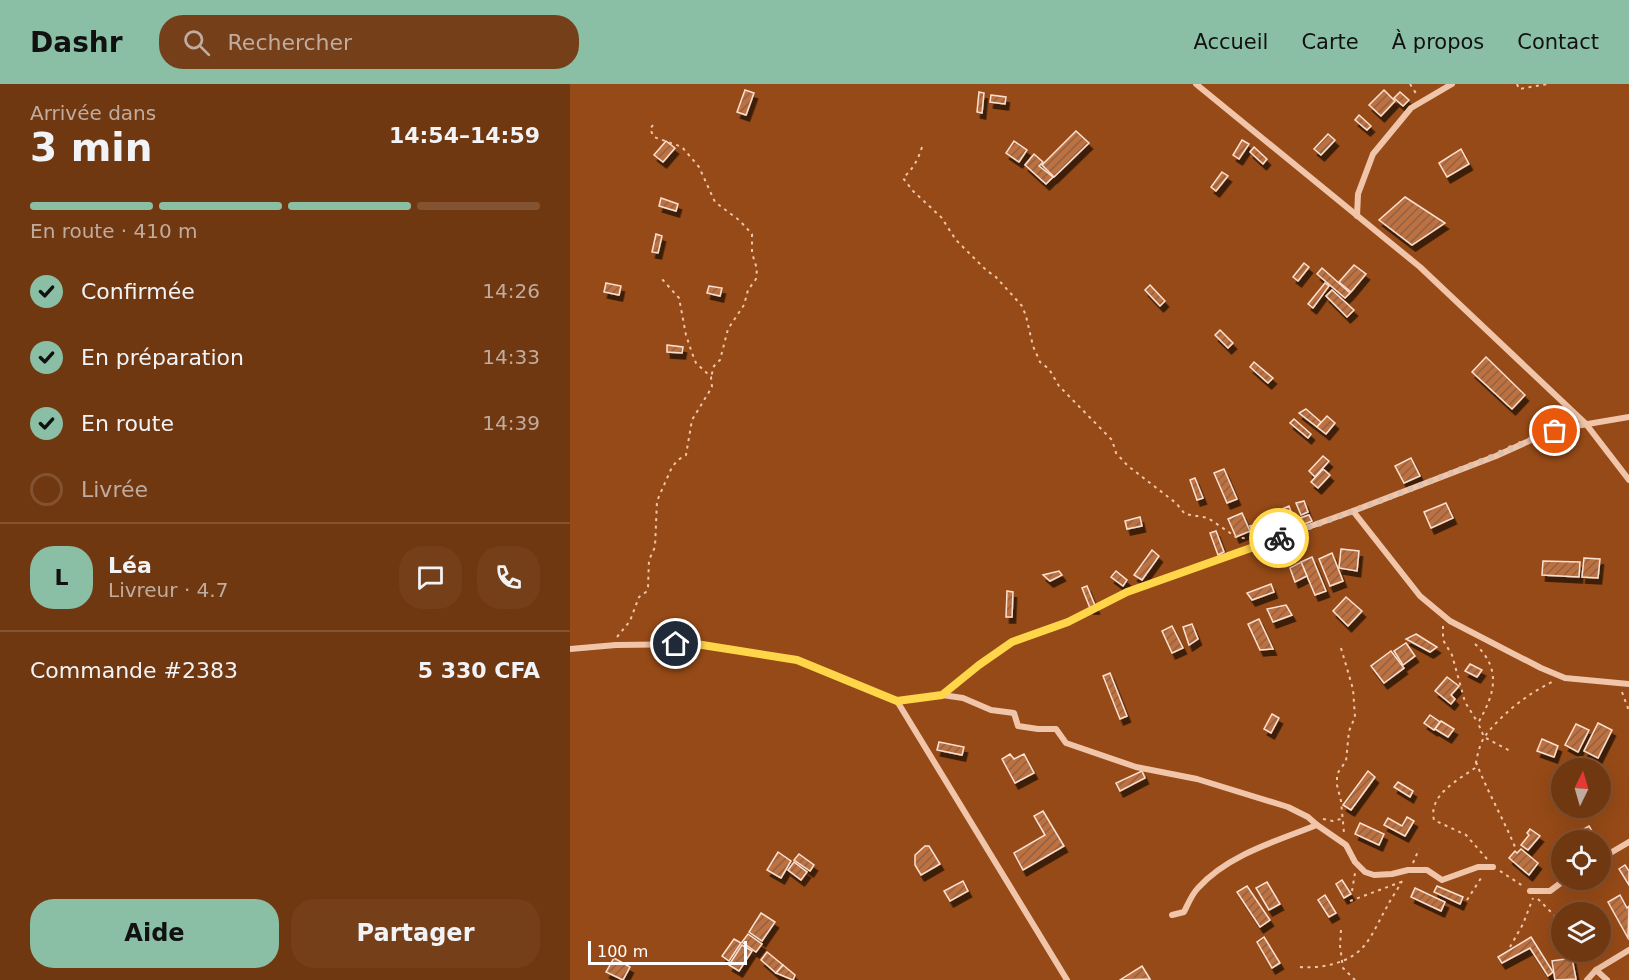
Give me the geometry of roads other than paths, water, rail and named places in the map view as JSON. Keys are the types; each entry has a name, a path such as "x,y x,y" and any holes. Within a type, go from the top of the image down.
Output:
{"street":[{"path":"1196,84 1420,267 1586,424 1629,480"},
{"path":"1357,216 1358,194 1373,154 1411,108 1452,84"},
{"path":"942,695 1012,642 1068,622 1127,592 1353,512 1496,456 1540,436 1586,424 1629,417"},
{"path":"1353,512 1420,596 1456,624 1565,678 1629,684"},
{"path":"570,649 616,645 696,644 797,660 897,701 942,695 963,698 991,710 1014,713 1018,726 1056,729 1066,743 1136,767 1197,779 1288,807 1308,817 1346,845 1357,865 1365,872 1374,875 1427,870 1442,880 1478,867 1493,867"},
{"path":"897,701 1067,980"},
{"path":"1172,915 1184,912 1196,890 1212,874 1248,852 1317,825"},
{"path":"1611,853 1629,842"},
{"path":"1532,893 1551,890"},
{"path":"1587,980 1596,970 1629,950"},
{"path":"1596,970 1607,980"}]}
